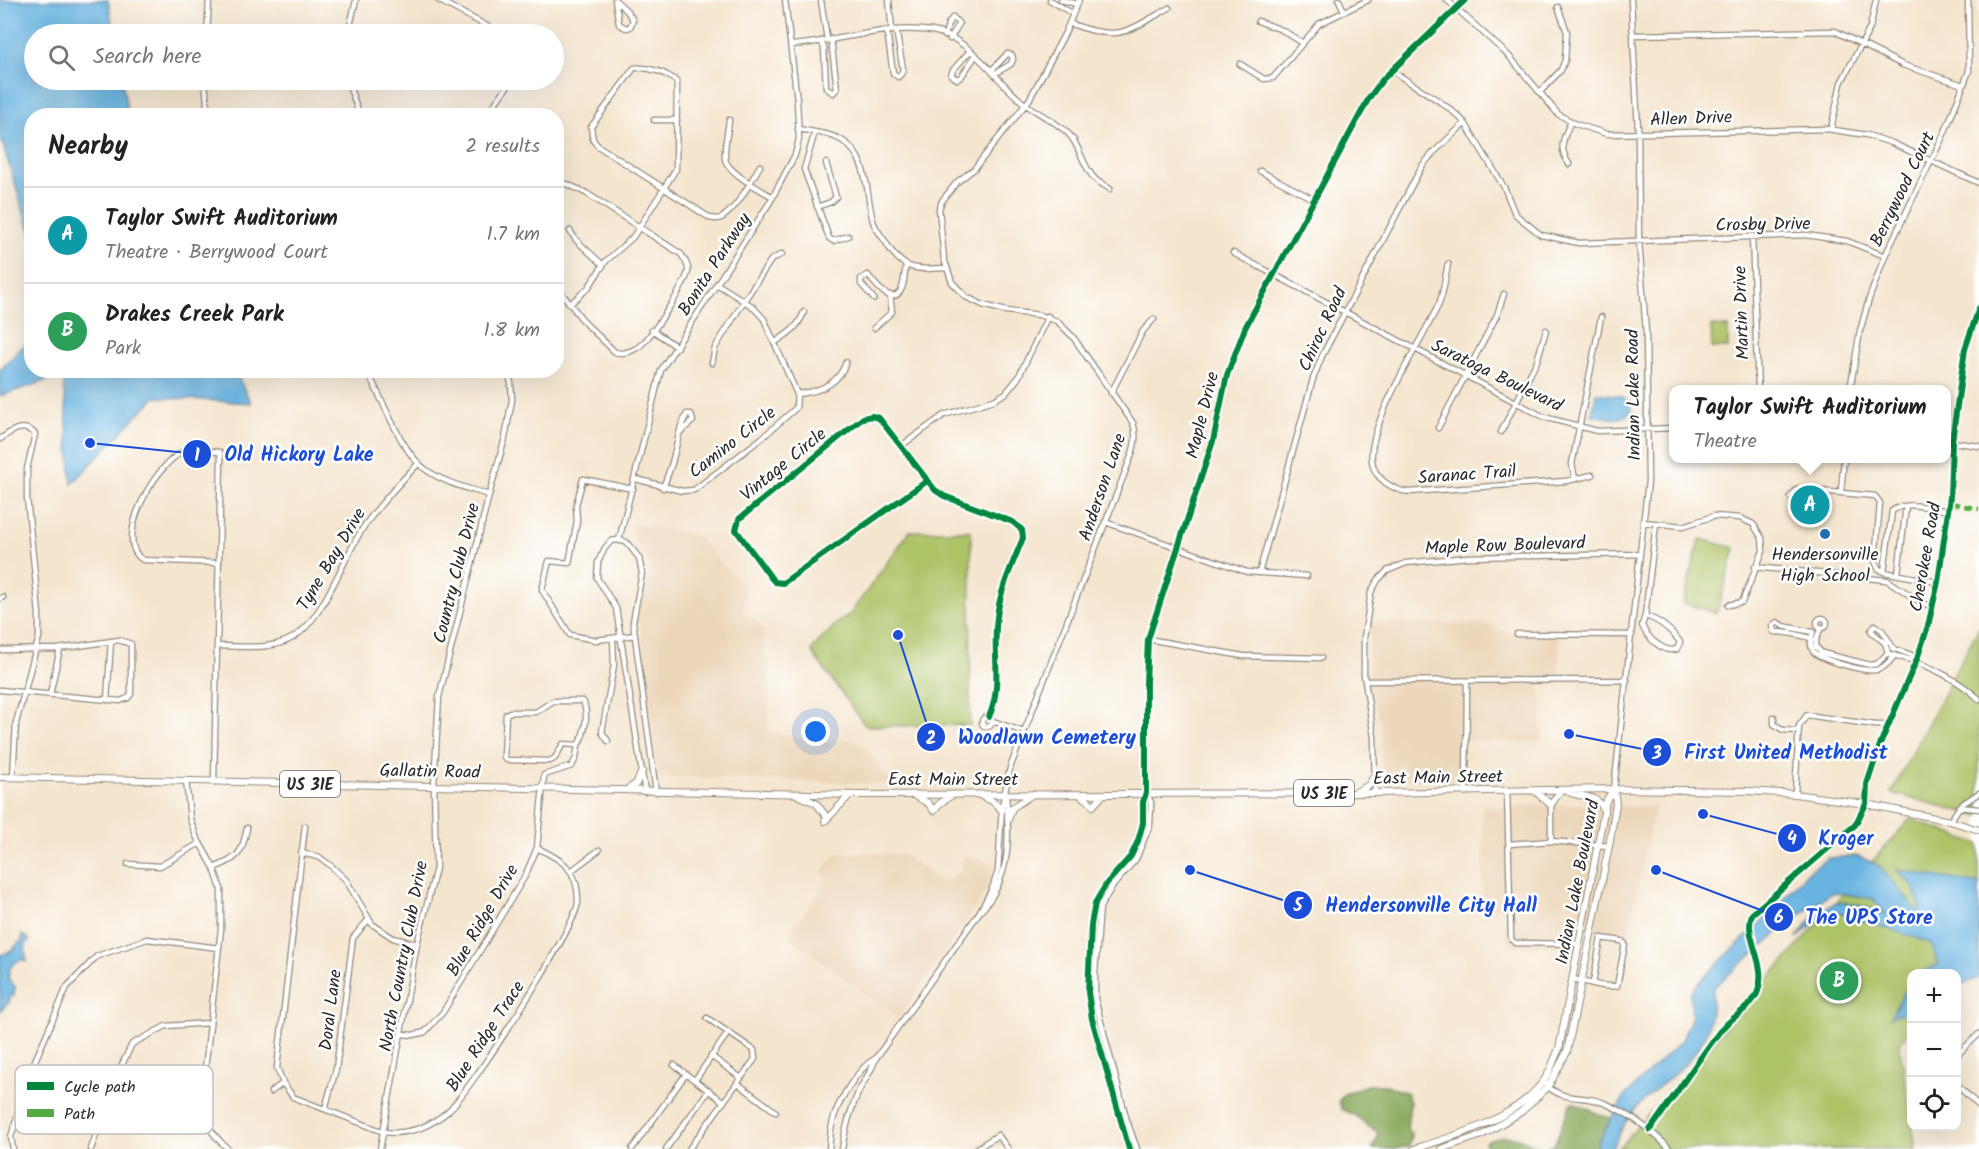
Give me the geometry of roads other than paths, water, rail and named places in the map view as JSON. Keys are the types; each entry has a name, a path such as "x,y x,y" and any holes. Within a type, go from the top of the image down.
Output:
{"main road":[{"path":"624,791 636,784 642,771"},
{"path":"1353,793 1369,784 1375,774"},
{"name":"Gallatin Road","path":"0,777 858,795"},
{"name":"East Main Street","path":"858,795 1375,793 1614,789 1762,792 1866,804 1950,821 1979,830"},
{"name":"Indian Lake Boulevard","path":"1414,1149 1428,1147 1499,1117 1543,1082 1550,1071 1558,1049 1573,979 1606,801 1614,789"},
{"name":"Indian Lake Boulevard","path":"1441,1149 1482,1136 1504,1124 1532,1103 1548,1088 1567,1052 1609,846 1616,804 1614,789"},
{"path":"1535,790 1551,805 1563,791 1598,800 1604,811"},
{"path":"795,794 816,803 825,818 850,795"},
{"path":"912,795 926,801 934,811 939,804 953,794"},
{"path":"977,794 992,801 1002,810"},
{"path":"1008,820 1012,807 1034,794"},
{"path":"1077,795 1087,799 1093,806 1102,795"},
{"path":"1588,895 1597,896"}],"street":[{"path":"208,24 209,0"},
{"path":"350,24 356,0"},
{"path":"438,0 483,24"},
{"path":"615,0 631,16 633,20 630,27 626,28 619,24 615,0"},
{"name":"Bonita Parkway","path":"619,540 636,479 661,370 773,197 795,155 799,139 785,0"},
{"path":"821,0 826,40 837,89 833,93 826,88 824,48 826,40"},
{"path":"889,0 893,73 898,77 903,69 891,31"},
{"path":"1050,0 1073,14"},
{"path":"901,446 944,416 994,400 1006,393 1015,382 1048,316 1006,311 983,305 966,297 952,282 944,259 939,209 942,201 957,182 982,160 1025,105 1078,2 1061,0"},
{"path":"1339,0 1344,11"},
{"path":"1240,64 1264,79 1270,80 1280,72 1319,24 1368,0"},
{"name":"Allen Drive","path":"1447,0 1509,56 1558,114 1607,134 1831,129 1867,135 1932,160 1979,183"},
{"name":"Maple Drive","path":"1124,1121 1092,1000 1093,945 1100,907 1109,885 1133,857 1150,825 1151,802 1146,793 1148,639 1214,441 1227,375 1245,328 1369,98 1383,80 1465,0"},
{"name":"Indian Lake Road","path":"1614,789 1648,481 1646,332 1639,241 1638,133 1631,0"},
{"path":"1831,129 1841,83 1870,27 1876,0"},
{"name":"Berrywood Court","path":"1851,385 1860,331 1885,256 1932,160 1969,71 1968,0"},
{"path":"1540,92 1561,70 1565,60 1567,32 1558,7"},
{"path":"1069,23 1093,32 1117,34 1134,28 1169,8"},
{"path":"1258,21 1282,30 1303,43"},
{"path":"791,45 891,31 934,32 947,37 962,44 976,55 1025,105 1072,136 1094,179 1110,189"},
{"path":"1632,35 1835,31 1903,65 1963,85"},
{"path":"970,51 953,70 951,75 953,78 962,77 976,55"},
{"path":"1007,54 1012,55 1011,64 992,72 1007,54"},
{"path":"570,304 588,288 603,265 633,237 638,228 663,189 676,169 677,82 670,75 644,68 634,68 591,127 593,140 598,146 663,189 710,218 716,219 723,217 736,203 760,166"},
{"name":"Crosby Drive","path":"1393,71 1416,88 1450,107 1465,123 1504,187 1515,214 1541,235 1579,243 1806,235 1847,241 1885,256"},
{"path":"207,90 208,108"},
{"path":"351,90 357,108"},
{"path":"492,108 505,90"},
{"path":"654,120 677,120"},
{"path":"729,120 725,158 727,165 735,173 773,197"},
{"path":"1569,164 1562,147 1571,121"},
{"name":"Chiroc Road","path":"1259,573 1313,379 1322,356 1422,166 1465,123"},
{"path":"798,129 834,137 844,142 856,155 866,178 874,225 892,255 906,266 914,268 947,268"},
{"path":"814,132 804,169 817,207 832,240 848,236"},
{"path":"817,207 837,197 826,163"},
{"path":"1260,171 1313,199"},
{"path":"564,184 586,193 681,254 687,263 688,271 682,287 644,343 628,352 615,352 585,323 564,296"},
{"path":"570,231 576,240 603,265"},
{"name":"Martin Drive","path":"1752,236 1758,385"},
{"name":"Saratoga Boulevard","path":"1233,253 1544,417 1597,430 1669,428"},
{"path":"712,363 715,348 744,301 771,260 782,254"},
{"name":"Saranac Trail","path":"1448,264 1440,302 1387,404 1373,445 1371,460 1373,468 1384,481 1398,490 1409,492 1566,481 1592,475"},
{"path":"874,298 861,284 861,279 865,275 868,275 882,292 890,295 901,291 906,266"},
{"path":"717,284 752,306 764,319 797,394 816,392 828,386 844,369 846,362"},
{"path":"1438,428 1497,315 1504,294"},
{"path":"874,328 892,312 890,295"},
{"name":"Cherokee Road","path":"1951,430 1965,349 1979,308"},
{"path":"774,343 793,331 804,312"},
{"name":"Anderson Lane","path":"1006,794 1010,768 1135,446 1136,431 1133,423 1073,338 1057,321 1048,316"},
{"path":"1575,479 1572,464 1601,317"},
{"path":"1111,393 1143,331 1154,319"},
{"path":"652,330 676,346"},
{"path":"1501,432 1537,361 1546,330"},
{"path":"370,378 403,442 423,468 449,483 489,495"},
{"name":"Country Club Drive","path":"434,785 439,697 505,438 512,400 509,378"},
{"name":"Camino Circle","path":"636,479 663,488 682,491 694,490 702,486 796,408 797,394"},
{"name":"Vintage Circle","path":"927,481 783,583 772,579 737,533 735,526 739,519 863,418 872,416 879,418 932,487 944,496 1013,522 1020,527 1023,533 998,605 996,695 991,719 1024,732"},
{"path":"0,439 21,428 28,428 35,434 27,469 27,488 39,614 39,637 16,723 13,777"},
{"path":"663,488 680,432"},
{"path":"1951,441 1979,446"},
{"path":"214,782 219,563 220,452 198,449 184,451 162,468 142,498 135,522 133,540 137,557 143,560 219,563"},
{"name":"Tyne Bay Drive","path":"217,646 271,645 294,637 305,628 318,611 364,526 402,479 419,463"},
{"path":"1841,492 1844,463"},
{"name":"Cherokee Road","path":"1866,804 1868,784 1887,725 1916,659 1932,607 1938,582 1948,511 1949,463"},
{"path":"633,489 583,479 581,481 576,505 577,521 569,563 549,561 542,590 570,634 596,640 635,635"},
{"path":"1790,496 1797,489 1875,496 1880,503 1875,561 1878,568 1884,572 1938,582"},
{"path":"1884,572 1892,511 1900,506 1906,506 1948,511"},
{"path":"1898,574 1906,506"},
{"path":"1643,522 1683,526 1714,516 1746,519 1753,524 1762,538 1763,551 1742,602 1728,605"},
{"path":"1105,522 1247,572 1307,576"},
{"path":"1646,616 1655,619 1676,637 1680,642 1677,649 1666,650 1644,633 1642,625 1646,616 1656,524"},
{"path":"645,792 616,608 597,578 598,562 605,548 611,541 619,540 626,542 639,558 642,573 635,608 635,635 656,792"},
{"name":"Maple Row Boulevard","path":"1375,793 1374,736 1365,681 1364,638 1368,600 1378,580 1387,571 1397,566 1423,561 1488,556 1640,554"},
{"path":"1755,567 1887,580 1932,607"},
{"path":"1637,585 1649,585"},
{"path":"1777,622 1815,636 1774,632 1772,626 1777,622"},
{"path":"1916,659 1894,656 1882,639 1871,630 1875,625 1882,630 1894,649 1916,659 1963,685 1979,699"},
{"path":"1819,626 1813,652 1820,657 1873,667 1886,665 1894,656"},
{"path":"1517,634 1632,635"},
{"path":"608,741 602,732 614,665 613,639"},
{"path":"1148,639 1243,656 1321,658"},
{"path":"0,650 60,649 124,640 131,644 131,694 120,701 0,690"},
{"path":"107,700 111,641"},
{"path":"50,694 60,649"},
{"path":"1873,667 1888,650 1894,649"},
{"path":"1365,681 1627,680"},
{"path":"1466,792 1467,681"},
{"path":"542,789 544,775 572,766 576,758 578,746 584,736 585,706 583,701 553,701 536,712 506,714 503,750 507,760 550,761 555,758 563,744 578,746"},
{"path":"1794,794 1798,731 1806,715 1887,725"},
{"path":"1774,717 1774,724 1778,727 1798,731"},
{"path":"186,780 190,819 196,836 214,868 221,890 221,929 205,1065"},
{"name":"North Country Club Drive","path":"380,1149 417,944 436,868 434,785"},
{"name":"Blue Ridge Drive","path":"402,1034 413,1035 425,1032 443,1012 525,876 537,848 542,789"},
{"path":"1507,791 1511,939 1515,943 1579,944"},
{"path":"1950,821 1959,807 1979,793"},
{"path":"842,1149 845,1128 859,1091 872,1070 876,1058 979,913 992,889 998,871 1002,810 1006,794"},
{"path":"979,913 1001,884 1007,860 1009,838 1006,794"},
{"path":"1650,1130 1722,1029 1758,993 1761,978 1750,929 1752,914 1855,825 1866,804"},
{"path":"1551,805 1551,841"},
{"path":"1959,807 1979,808"},
{"path":"271,1092 283,1083 278,1068 305,826"},
{"path":"214,868 233,860 240,853 247,828"},
{"path":"1509,844 1551,841 1609,846"},
{"path":"128,864 160,866 200,843"},
{"path":"537,848 560,859 571,871 599,850"},
{"path":"301,853 319,857 346,880 372,924 393,938 417,944"},
{"name":"Blue Ridge Trace","path":"283,1083 293,1097 384,1132 410,1133 445,1114 462,1097 564,938 579,904 578,891 571,871"},
{"name":"Doral Lane","path":"325,1109 336,1069 354,939 369,919"},
{"path":"1573,979 1611,987 1617,986 1625,944 1622,941 1601,938 1593,983"},
{"path":"33,1065 67,987 97,956 147,939 219,948"},
{"path":"692,1148 755,1059 754,1050 707,1018"},
{"path":"122,1065 132,1044 166,1026 210,1023"},
{"path":"695,1080 728,1033"},
{"path":"1961,1051 1979,1034"},
{"path":"711,1056 776,1112"},
{"path":"829,1149 832,1123 848,1088 866,1063 876,1058"},
{"path":"674,1065 724,1102"},
{"path":"632,1149 686,1074"},
{"path":"1543,1082 1548,1088 1565,1096 1593,1100 1613,1107 1650,1130 1670,1149"},
{"path":"1961,1089 1979,1106"},
{"path":"666,1149 709,1090"},
{"path":"1124,1121 1129,1149"},
{"path":"1124,1121 1137,1149"},
{"path":"14,1149 11,1137 15,1124"},
{"path":"213,1133 228,1149"},
{"path":"91,1149 96,1134"},
{"path":"976,1149 998,1135 1008,1149"}],"water":[{"path":"0,0 108,0 112,24 24,24 24,90 124,90 127,108 24,108 24,213 0,136"},
{"path":"24,345 24,378 54,378 0,396 0,370"},
{"path":"63,378 238,378 251,403 155,397 72,484"},
{"path":"1596,393 1621,396 1630,403 1632,410 1618,418 1592,415"},
{"path":"1858,856 1878,865 1917,910 1921,909 1913,886 1897,870 1979,884 1979,978 1961,985 1961,969 1929,969 1938,964 1931,943 1836,911 1820,918 1796,939 1818,913 1832,905 1854,904 1886,914 1873,899 1834,892 1800,914 1714,987 1709,1025 1701,1044 1693,1055 1632,1113 1611,1149 1596,1149 1625,1096 1682,1040 1692,1016 1690,993 1809,871 1828,858"},
{"path":"22,935 30,940 27,941 25,949 27,961 25,962 24,959 14,963 10,968 8,978 15,987 14,996 9,997 10,1001 0,1011 0,955 12,951 19,942 22,942"},
{"path":"1907,988 1907,1011 1890,1017"}],"place":[{"name":"Old Hickory Lake","path":"90,443"},
{"name":"Taylor Swift Auditorium","path":"1810,505"},
{"name":"Hendersonville High School","path":"1825,534"},
{"name":"Woodlawn Cemetery","path":"898,635"},
{"name":"First United Methodist","path":"1569,734"},
{"name":"Kroger","path":"1703,814"},
{"name":"Hendersonville City Hall","path":"1190,870"},
{"name":"The UPS Store","path":"1656,870"},
{"name":"Drakes Creek Park","path":"1839,981"}]}
